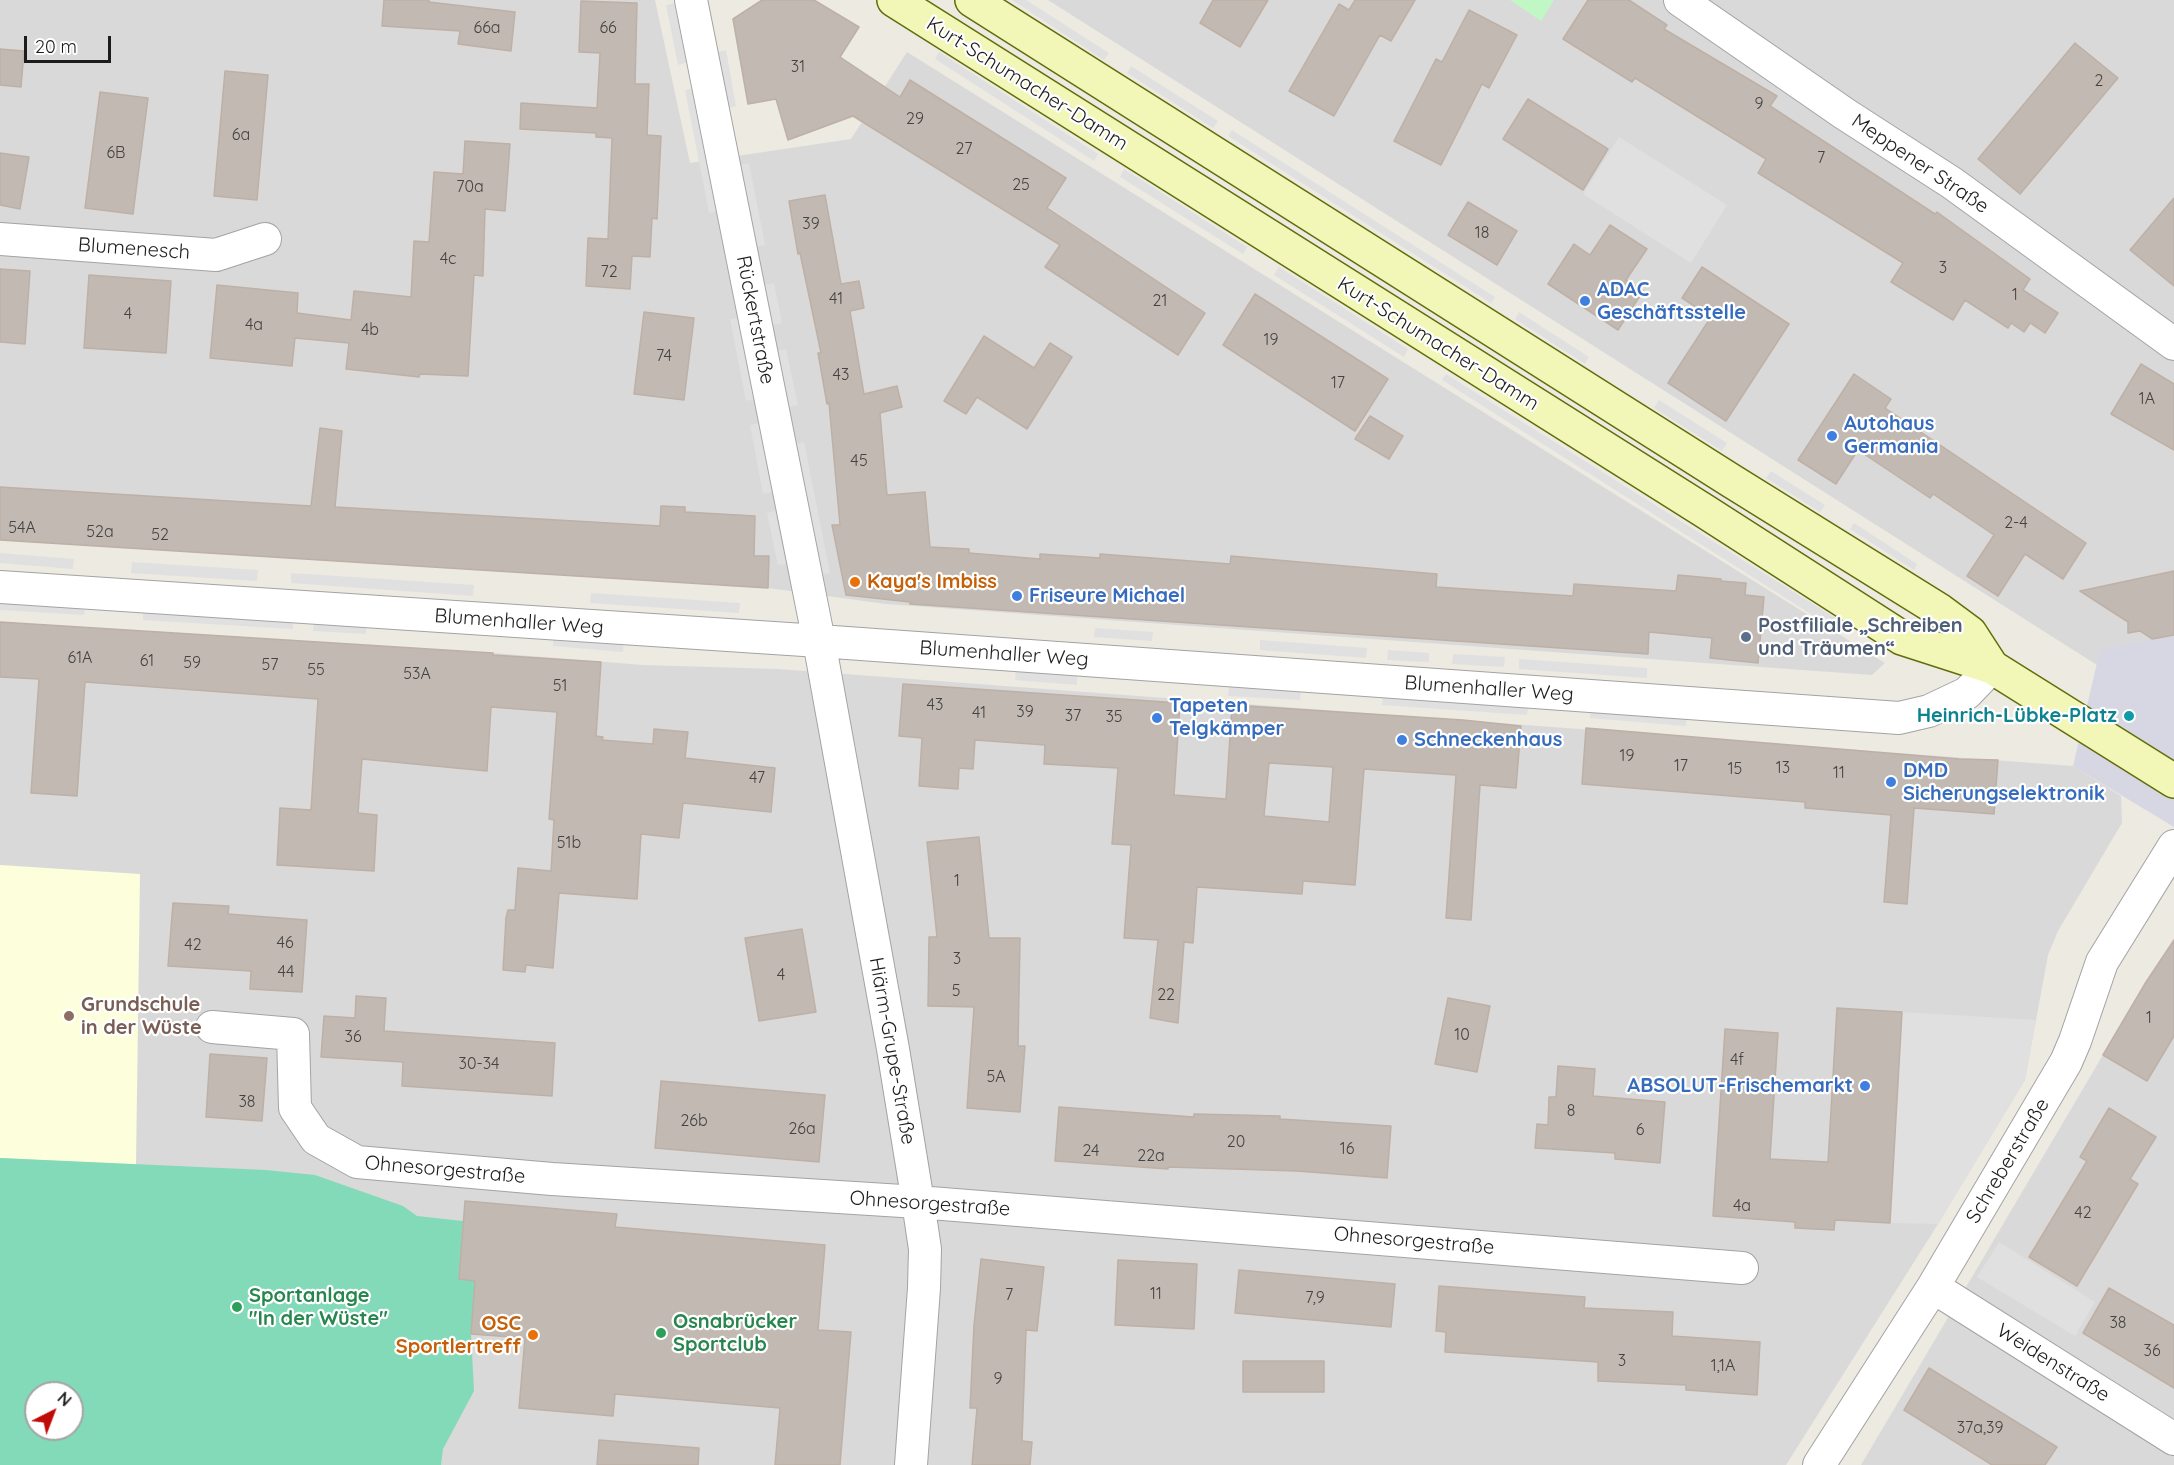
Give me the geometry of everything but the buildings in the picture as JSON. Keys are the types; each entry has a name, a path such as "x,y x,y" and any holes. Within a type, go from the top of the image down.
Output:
{"main road":[{"name":"Kurt-Schumacher-Damm","path":"894,0 1902,638 1992,667 2174,781"},
{"name":"Kurt-Schumacher-Damm","path":"972,0 1939,610 1971,633 1992,667"}],"street":[{"name":"Rückertstraße","path":"691,0 819,641"},
{"name":"Meppener Straße","path":"1680,0 1835,107 1952,183 2166,338"},
{"name":"Blumenesch","path":"0,239 216,255 265,239"},
{"name":"Blumenhaller Weg","path":"0,587 819,641 1899,718 1929,711 1967,693 1992,667"},
{"name":"Hiärm-Grupe-Straße","path":"819,641 893,1048 925,1249 911,1465"},
{"name":"Schreberstraße","path":"1819,1465 1933,1287 2066,1062 2102,962 2174,846"},
{"name":"Ohnesorgestraße","path":"212,1027 293,1034 295,1108 316,1139 357,1162 552,1179 918,1202 1742,1268"},
{"name":"Weidenstraße","path":"1933,1287 2174,1439"}],"shaded area":[{"path":"0,0 655,0 690,163 851,139 907,52 1885,663 1872,675 886,604 768,588 0,540"},
{"path":"1012,0 1026,0 1109,53 1104,60"},
{"path":"1048,0 2174,0 2174,654 2097,665"},
{"path":"676,3 689,62 678,65 666,5"},
{"path":"726,50 736,106 728,108 717,52"},
{"path":"939,52 1098,154 1094,161 935,59"},
{"path":"1131,66 1218,121 1213,128 1127,73"},
{"path":"694,88 717,211 709,213 685,90"},
{"path":"1232,130 1495,297 1491,303 1228,136"},
{"path":"1619,137 1727,205 1691,263 1583,194"},
{"path":"749,163 765,245 756,247 740,165"},
{"path":"1124,169 1247,247 1243,254 1120,177"},
{"path":"1279,267 1408,349 1404,357 1274,275"},
{"path":"774,283 782,323 772,325 764,285"},
{"path":"1519,312 1589,357 1585,364 1515,319"},
{"path":"740,318 755,399 746,401 730,319"},
{"path":"786,349 798,405 789,407 777,351"},
{"path":"1446,374 1840,621 1828,625 1442,380"},
{"path":"1659,400 1727,443 1722,451 1654,408"},
{"path":"759,423 772,492 763,494 750,425"},
{"path":"804,442 830,573 821,575 794,444"},
{"path":"1771,471 1825,505 1820,512 1766,478"},
{"path":"775,511 786,564 778,565 767,513"},
{"path":"1854,523 1917,564 1914,570 1850,529"},
{"path":"0,553 74,559 73,569 0,563"},
{"path":"132,562 258,570 257,581 131,573"},
{"path":"291,573 474,585 473,596 291,583"},
{"path":"591,593 740,603 739,613 590,603"},
{"path":"0,603 85,609 84,615 0,610"},
{"path":"143,613 293,622 293,629 143,620"},
{"path":"0,622 493,653 643,665 778,669 2073,766 2121,796 2122,823 2058,931 2048,955 2025,1080 1938,1224 1786,1465 0,1465"},
{"path":"314,623 366,626 366,634 313,631"},
{"path":"1095,628 1153,632 1152,641 1094,637"},
{"name":"Heinrich-Lübke-Platz","path":"2174,635 2174,827 2073,766 2100,650"},
{"path":"553,638 624,643 623,652 553,646"},
{"path":"1260,640 1367,648 1366,658 1260,650"},
{"path":"1388,650 1429,653 1429,662 1387,660"},
{"path":"1453,654 1505,657 1504,667 1452,664"},
{"path":"1519,659 1647,668 1647,678 1519,669"},
{"path":"1016,670 1077,674 1077,685 1015,680"},
{"path":"1229,686 1301,691 1300,700 1228,696"},
{"path":"1383,697 1528,707 1527,715 1382,705"},
{"path":"1591,709 1687,717 1686,726 1590,718"},
{"name":"Grundschule in der Wüste","path":"0,865 140,874 136,1165 0,1158"},
{"path":"2174,940 2174,1465 1861,1465 2146,982"},
{"path":"1902,1012 2036,1020 2025,1080 1938,1224 1890,1223"},
{"path":"1999,1242 2095,1302 2075,1336 1977,1277"}],"green space":[{"path":"1510,0 1554,0 1541,21"},
{"name":"Sportanlage \"In der Wüste\"","path":"0,1158 266,1170 315,1175 403,1206 417,1216 463,1221 459,1279 475,1281 471,1334 474,1391 443,1449 441,1465 0,1465"}],"place":[{"name":"ADAC Geschäftsstelle","path":"1585,301"},
{"name":"Autohaus Germania","path":"1832,436"},
{"name":"Kaya's Imbiss","path":"855,582"},
{"name":"Friseure Michael","path":"1017,596"},
{"name":"Postfiliale „Schreiben und Träumen“","path":"1746,637"},
{"name":"Heinrich-Lübke-Platz","path":"2129,716"},
{"name":"Tapeten Telgkämper","path":"1157,718"},
{"name":"Schneckenhaus","path":"1402,740"},
{"name":"DMD Sicherungselektronik","path":"1891,782"},
{"name":"Grundschule in der Wüste","path":"69,1016"},
{"name":"ABSOLUT-Frischemarkt","path":"1865,1086"},
{"name":"Sportanlage \"In der Wüste\"","path":"237,1307"},
{"name":"Osnabrücker Sportclub","path":"661,1333"},
{"name":"OSC Sportlertreff","path":"533,1335"}]}
